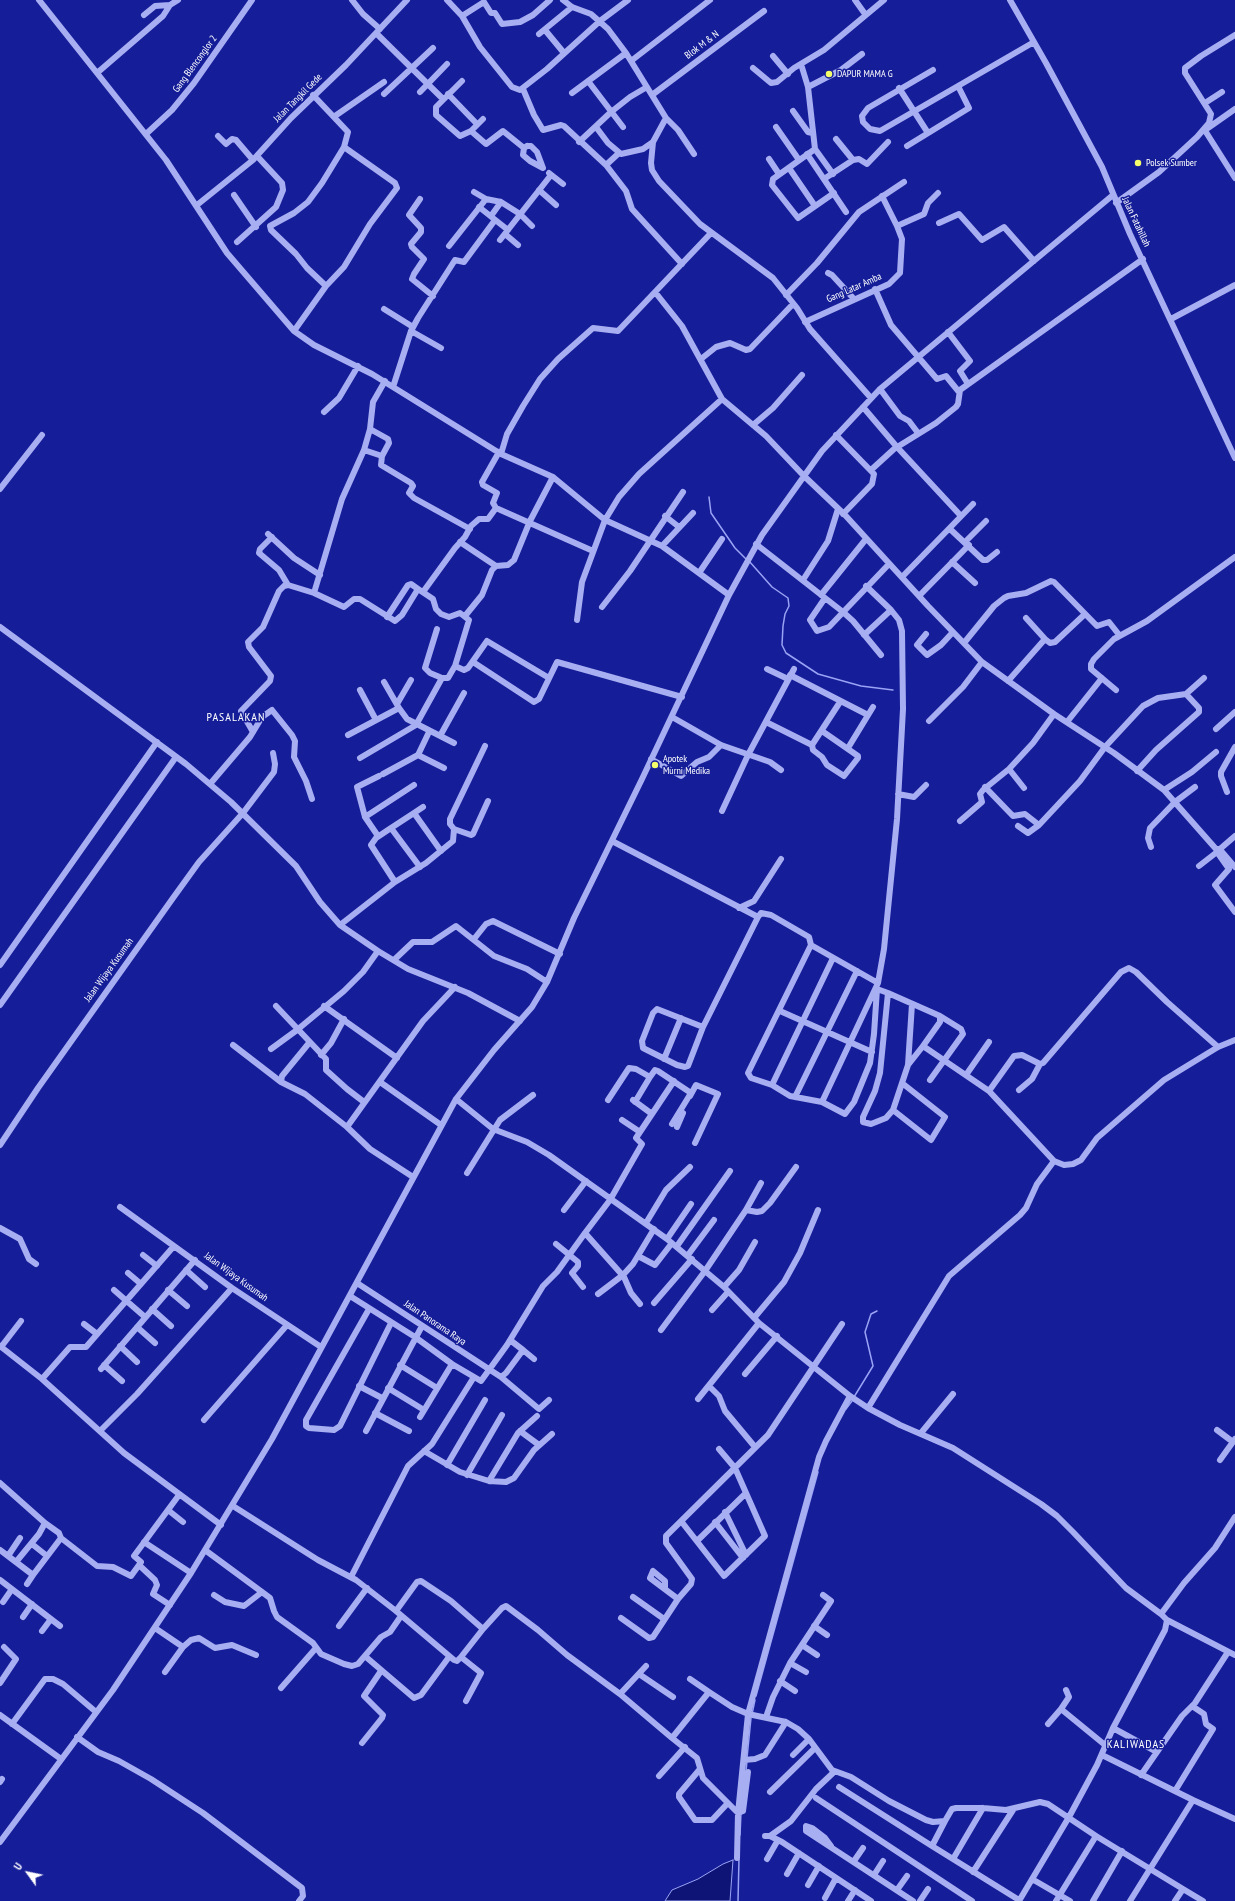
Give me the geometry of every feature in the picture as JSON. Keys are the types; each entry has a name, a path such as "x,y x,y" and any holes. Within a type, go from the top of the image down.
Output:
{"street":[{"path":"97,73 163,16 170,5 178,0"},
{"name":"Gang Blenconglor 2","path":"146,134 172,110 194,83 252,0"},
{"path":"352,0 378,31 427,84 477,124"},
{"name":"Jalan Tangkil Gede","path":"197,204 255,158 313,95 346,65 407,0"},
{"path":"447,0 462,16 480,46 512,87 517,90 523,89 600,21 628,0"},
{"path":"462,16 483,2 491,13 495,13 501,24 520,22 534,15 550,0"},
{"path":"563,0 572,7 591,14 600,21 626,53 666,118 678,130 694,154"},
{"path":"631,61 710,0"},
{"path":"855,0 865,14"},
{"path":"753,68 773,83 824,50 865,14 884,0"},
{"name":"Jalan Fatahillah","path":"1010,0 1102,167 1116,203 1171,318 1235,458"},
{"path":"42,1 146,134 197,204 227,253 294,331 314,345 385,381 500,453 553,477 606,520 662,546 729,595"},
{"path":"144,15 155,6 170,5"},
{"path":"564,53 542,32 572,7"},
{"name":"Blok M & N","path":"652,95 764,11"},
{"path":"1204,130 1211,119 1211,114 1185,71 1188,65 1235,35"},
{"path":"934,70 899,88 868,108 862,116 863,122 870,129 880,131 1034,42"},
{"path":"384,94 433,48"},
{"path":"572,93 626,53"},
{"path":"808,87 841,70 862,54"},
{"path":"773,56 788,74"},
{"path":"1201,56 1206,61"},
{"path":"420,92 447,64"},
{"path":"801,64 808,87 815,149 833,174"},
{"path":"462,81 436,107 436,115 458,135 463,136 483,119"},
{"path":"588,81 623,127"},
{"path":"335,116 384,82"},
{"path":"907,146 969,108 958,86"},
{"path":"579,142 611,112 630,97 647,87"},
{"path":"899,88 928,133"},
{"path":"523,89 534,115 543,130 561,125 606,165 626,190 632,209 682,264"},
{"path":"1204,103 1222,92"},
{"path":"313,95 335,116 348,132 344,147 322,183 308,202 270,226 307,268 326,286"},
{"path":"1116,203 1159,172 1204,130 1235,109"},
{"path":"794,112 808,132 812,133"},
{"path":"606,165 619,154 637,151 653,142 659,134 666,118"},
{"path":"596,127 619,154"},
{"path":"776,127 799,160"},
{"path":"471,130 486,144 503,131 524,148"},
{"path":"1204,130 1235,178"},
{"path":"218,136 226,144 232,139 236,140 284,186 276,207 256,227 237,242"},
{"path":"836,138 853,160"},
{"path":"653,142 650,163 652,170 659,181 692,218 711,234 773,278 794,304 805,322 871,398"},
{"path":"824,179 853,160 859,159 867,164 888,142"},
{"path":"524,148 531,146 541,158 543,168"},
{"path":"294,331 326,286 344,267 370,224 397,188 396,183 344,147"},
{"path":"524,148 522,152 524,157 543,168 563,184"},
{"path":"815,149 779,174 772,181 772,185 797,218 834,193"},
{"path":"807,154 846,212"},
{"path":"769,159 779,174"},
{"path":"789,168 815,206"},
{"path":"500,240 551,175"},
{"path":"786,295 817,263 859,212 904,182"},
{"path":"539,190 556,205"},
{"path":"474,192 486,199 501,202 520,214 532,226"},
{"path":"897,226 924,214 928,203 938,193"},
{"path":"234,195 256,227"},
{"path":"0,1842 96,1712 155,1628 191,1573 233,1506 272,1439 456,1099 532,1007 548,982 574,918 672,717 729,595 756,544 803,475 836,435 880,389 1113,195"},
{"name":"Gang Latar Amba","path":"805,322 875,289 889,284 896,279 900,273 902,239 882,196"},
{"path":"420,199 409,215 422,229 411,244 412,247 424,259 412,279 433,296"},
{"path":"449,246 453,236 464,220 486,199"},
{"path":"393,387 412,329 455,260 464,262 493,218 501,202"},
{"path":"479,207 493,218 518,245"},
{"path":"939,223 959,214 982,240 1004,227 1034,261"},
{"path":"593,551 530,521 496,508 493,503 496,492 483,485 482,482 500,453 507,434 523,406 540,379 558,359 593,328 618,331 711,234"},
{"path":"959,392 968,384 1143,259"},
{"path":"828,273 832,275 854,299"},
{"path":"1171,318 1235,285"},
{"path":"871,470 897,447 936,423 956,407 959,400 959,392 946,376 937,379 891,325 875,289"},
{"path":"655,292 673,313 701,359 722,399 753,425 843,514 982,662 1054,714 1105,747 1164,790 1235,867"},
{"path":"701,359 716,347 730,343 748,350 794,304"},
{"path":"384,309 441,348"},
{"path":"948,332 970,361 960,371 968,384"},
{"path":"324,412 338,398 358,366"},
{"path":"753,425 773,408 802,375"},
{"path":"314,593 320,575 329,536 342,499 364,450 370,429 373,402 385,381"},
{"path":"880,389 900,416 909,421 918,433"},
{"path":"577,620 581,586 606,520 629,485 722,399"},
{"path":"863,407 897,447 961,516"},
{"path":"370,429 388,440 389,443 382,456 380,462 381,465 412,485 409,493 414,498 470,529"},
{"path":"0,488 42,435"},
{"path":"836,435 874,474 872,484 843,514"},
{"path":"364,450 382,456"},
{"path":"460,542 496,566 508,565 514,560 530,521 553,477"},
{"path":"602,607 630,571 665,516 683,492"},
{"path":"902,576 973,504"},
{"path":"320,575 294,558 270,535 260,549 259,552 278,570 288,585 314,593 344,607 354,599 360,599 387,617 396,621 470,529 479,519 488,519 496,508"},
{"path":"803,580 828,541 838,509"},
{"path":"662,546 693,513"},
{"path":"665,516 679,527"},
{"path":"919,596 952,562 986,521"},
{"path":"950,529 967,543 983,560 987,560 997,552"},
{"path":"699,573 722,538"},
{"path":"866,539 823,597 810,618 810,623 815,630 829,628 866,586 889,564"},
{"path":"756,544 843,612 880,655"},
{"path":"1116,690 1091,669 1091,664 1097,655 1120,636 1166,608 1235,557"},
{"path":"952,562 975,583"},
{"path":"465,616 482,595 491,572 496,566"},
{"path":"964,643 994,606 1004,598 1026,593 1049,581 1054,582 1098,626 1107,622 1111,623 1120,636"},
{"path":"387,617 408,585 411,584 433,599 436,609 441,614 448,617 460,613 469,620 455,666 450,676 442,678 430,673 425,668 437,629"},
{"path":"254,732 241,711 270,681 271,676 248,647 248,642 262,626 279,591 284,586 288,585"},
{"path":"703,1027 657,1009 653,1014 642,1045 645,1049 664,1059 681,1066 688,1066 703,1027 758,917 761,913 771,915 803,932 809,937 811,945 748,1074 751,1078 772,1085 795,1097 822,1102 842,1114 847,1112 867,1072 872,1052 901,794 903,654 902,631 899,620 891,610 866,586"},
{"path":"864,635 891,610"},
{"path":"1026,618 1050,643 1055,642 1085,614"},
{"path":"0,627 157,742 210,784 243,813 296,866 320,902 340,925 378,951 418,974 455,987 520,1021"},
{"path":"926,634 917,645 927,655 941,645 953,632"},
{"path":"1008,681 1044,638"},
{"path":"455,666 464,670 473,662 487,641 549,678"},
{"path":"473,662 534,702 539,700 557,662 682,696"},
{"path":"929,721 963,687 982,662"},
{"path":"767,669 789,677 868,715"},
{"path":"722,811 748,755 794,669"},
{"path":"360,758 416,725 442,678"},
{"path":"1067,722 1102,678"},
{"path":"1018,826 1028,832 1039,825 1080,781 1105,747 1148,703 1158,698 1186,694 1204,678"},
{"path":"348,735 398,706 411,680"},
{"path":"384,682 407,719 429,732 454,743"},
{"path":"360,690 376,720"},
{"path":"440,736 464,692"},
{"path":"1137,771 1156,750 1199,712 1199,708 1186,694"},
{"path":"812,745 840,702"},
{"path":"848,748 873,707"},
{"path":"210,784 254,732 262,717 270,710 273,710 295,741 294,757 312,799"},
{"path":"1216,729 1235,712"},
{"path":"960,821 982,802 980,794 986,787 1009,769 1033,743 1054,714"},
{"path":"672,717 721,745 770,762 781,770"},
{"path":"766,722 812,745 813,750 822,757 827,765 843,776 858,756 822,731"},
{"path":"378,836 365,818 357,787 418,755 429,732"},
{"path":"0,965 157,742"},
{"path":"651,759 681,776 697,762 709,757 721,745"},
{"path":"485,746 450,818 450,824 454,829 471,835 473,834 488,801"},
{"path":"1227,792 1221,772 1235,747"},
{"path":"1164,790 1192,772 1216,752"},
{"name":"Jalan Wijaya Kusumah","path":"0,1145 65,1049 173,898 200,862 243,813 275,771 273,753"},
{"path":"418,755 444,768"},
{"path":"0,1005 176,757"},
{"path":"1009,769 1024,788"},
{"path":"365,818 414,785"},
{"path":"901,794 915,796 926,785"},
{"path":"986,787 1012,816 1025,814 1039,825"},
{"path":"1151,847 1148,838 1150,828 1175,802 1195,787"},
{"path":"396,882 372,848 372,842 378,836 423,807"},
{"path":"414,813 441,851"},
{"path":"391,828 420,867"},
{"path":"340,925 453,841 454,829"},
{"path":"1199,866 1235,836"},
{"path":"612,841 758,917"},
{"path":"1218,850 1229,869 1215,885 1235,912"},
{"path":"739,908 754,902 781,859"},
{"path":"474,940 486,924 493,921 560,954"},
{"path":"394,960 413,942 432,942 454,926 494,956 527,969 548,982"},
{"path":"811,945 857,971 879,988 940,1016 963,1032 930,1080"},
{"path":"271,1049 297,1030 363,972 378,951"},
{"path":"772,1085 833,958"},
{"path":"1019,1090 1032,1079 1040,1064 1045,1061 1121,972 1129,968 1136,972 1167,1002 1218,1047"},
{"path":"795,1097 857,971"},
{"path":"347,1127 423,1021 455,987"},
{"path":"822,1102 879,988"},
{"path":"888,992 880,1072 875,1091 863,1117 863,1122 871,1124 886,1118 893,1110 908,1065 912,1004"},
{"path":"276,1006 326,1061 326,1070 364,1102"},
{"path":"324,1006 397,1058"},
{"path":"780,1010 851,1044 872,1052"},
{"path":"908,1065 940,1022 940,1016"},
{"path":"664,1059 681,1018"},
{"path":"321,1055 331,1043 344,1019"},
{"path":"922,1046 989,1091 1054,1161 1064,1165 1081,1160 1097,1138 1148,1093 1175,1073 1218,1047 1235,1040"},
{"path":"966,1075 989,1042"},
{"path":"281,1082 282,1076 309,1043"},
{"path":"234,1045 281,1082 304,1094 347,1127 370,1149 413,1177"},
{"path":"989,1091 1014,1056 1022,1055 1040,1064"},
{"path":"608,1100 628,1068 636,1069 650,1077"},
{"path":"652,1114 634,1101 655,1070 691,1093"},
{"path":"350,1296 369,1310 415,1337 452,1364 481,1381 510,1340 541,1290 557,1272 610,1200 642,1144 636,1138 674,1081"},
{"path":"380,1082 441,1125"},
{"path":"893,1110 931,1140 945,1117 902,1082"},
{"path":"675,1125 696,1085 718,1094 695,1143"},
{"path":"467,1173 493,1129 508,1113 533,1095"},
{"path":"456,1099 493,1129 527,1142 550,1155 610,1200 654,1229 690,1257 754,1318 853,1398 900,1425 953,1448 1057,1516 1126,1588 1167,1620 1235,1655"},
{"path":"622,1120 640,1132"},
{"path":"868,1408 949,1276 1006,1229 1026,1208 1037,1184 1054,1161"},
{"path":"646,1223 666,1190 690,1167"},
{"path":"746,1210 757,1212 762,1210 770,1203 796,1167"},
{"path":"638,1256 655,1265 730,1171"},
{"path":"564,1210 586,1181"},
{"path":"661,1330 705,1271 746,1210 761,1183"},
{"path":"672,1243 691,1204"},
{"name":"Jalan Wijaya Kusumah","path":"120,1207 232,1288 321,1347"},
{"path":"754,1318 784,1282 800,1253 818,1210"},
{"path":"654,1303 690,1257 714,1220"},
{"path":"0,1228 20,1239 29,1259 36,1264"},
{"path":"598,1294 623,1275 638,1256 654,1229"},
{"path":"585,1233 623,1275 629,1289 640,1304"},
{"path":"712,1310 739,1270 755,1242"},
{"path":"556,1244 569,1254 579,1265 574,1271 573,1275 583,1287"},
{"path":"42,1379 70,1347 85,1347 174,1246"},
{"path":"143,1255 157,1266"},
{"path":"122,1381 102,1367 194,1260"},
{"path":"186,1270 205,1287"},
{"path":"128,1273 141,1284"},
{"name":"Jalan Panorama Raya","path":"357,1283 488,1370 502,1377 539,1410 549,1400"},
{"path":"100,1432 137,1394 232,1288"},
{"path":"114,1290 145,1317"},
{"path":"168,1290 187,1306"},
{"path":"152,1309 172,1326"},
{"path":"369,1310 306,1420 306,1426 309,1428 337,1429 391,1323"},
{"path":"21,1322 0,1347 42,1379 130,1458 221,1525"},
{"path":"698,1399 760,1323"},
{"path":"84,1324 96,1334"},
{"path":"621,1618 651,1638 678,1599 691,1584 692,1579 665,1540 681,1521 768,1435 842,1324"},
{"path":"204,1420 287,1325"},
{"path":"366,1431 382,1398 422,1326"},
{"path":"137,1327 155,1343"},
{"path":"745,1374 777,1336"},
{"path":"510,1340 534,1359"},
{"path":"120,1346 137,1362"},
{"path":"502,1377 523,1350"},
{"path":"420,1417 452,1364"},
{"path":"400,1365 437,1388"},
{"path":"351,1577 408,1466 432,1444 474,1377"},
{"path":"359,1386 382,1398"},
{"path":"709,1386 719,1396 725,1411 755,1447"},
{"path":"388,1388 424,1410"},
{"path":"921,1433 953,1394"},
{"path":"737,1858 740,1813 751,1714 819,1457 826,1441 853,1398"},
{"path":"447,1464 485,1400"},
{"path":"375,1413 409,1431"},
{"path":"467,1475 502,1415"},
{"path":"489,1481 520,1431 537,1416"},
{"path":"1217,1430 1234,1440 1220,1460"},
{"path":"520,1431 539,1445"},
{"path":"424,1451 467,1475 489,1481 506,1482 514,1478 539,1445 552,1434"},
{"path":"681,1521 723,1575 765,1536 745,1494 735,1468 719,1450"},
{"path":"0,1483 45,1523 59,1533 61,1538 97,1566 113,1567 132,1576 141,1562 134,1556 179,1495"},
{"path":"697,1541 745,1494"},
{"path":"233,1506 318,1560 351,1577 396,1611 450,1657 457,1660 502,1608 506,1606 510,1608 566,1655 620,1694 672,1738 685,1747 699,1761 703,1778 728,1804 740,1813"},
{"path":"168,1510 183,1522"},
{"path":"725,1512 744,1555"},
{"path":"1161,1614 1184,1583 1215,1548 1233,1524 1235,1517"},
{"path":"715,1522 744,1555"},
{"path":"16,1562 32,1544 45,1523"},
{"path":"8,1556 20,1538"},
{"path":"27,1584 61,1538"},
{"path":"144,1542 191,1573"},
{"path":"32,1544 47,1556"},
{"path":"0,1550 33,1575"},
{"path":"205,1550 270,1598 274,1611 278,1617 313,1643 321,1654 344,1664 352,1666 358,1664 366,1657 380,1636 390,1632 402,1616"},
{"path":"139,1565 149,1572 155,1580 157,1585 153,1594 170,1605"},
{"path":"0,1580 60,1626"},
{"path":"396,1611 419,1581 452,1601 483,1629"},
{"path":"339,1626 367,1588"},
{"path":"3,1602 12,1589"},
{"path":"665,1589 678,1599"},
{"path":"214,1595 225,1602 244,1606 262,1592"},
{"path":"766,1717 780,1681 790,1663 831,1601 823,1595"},
{"path":"633,1597 664,1619"},
{"path":"24,1617 32,1604"},
{"path":"42,1631 51,1619"},
{"path":"839,1787 1019,1900 1069,1817 1102,1754 1113,1728 1165,1630 1167,1620"},
{"path":"814,1626 827,1635"},
{"path":"155,1628 183,1646"},
{"path":"165,1672 183,1646 191,1640 199,1638 215,1648 232,1645 256,1655"},
{"path":"802,1645 818,1655"},
{"path":"1,1680 16,1659 4,1648"},
{"path":"281,1688 316,1648"},
{"path":"1141,1775 1182,1716 1192,1706 1228,1652"},
{"path":"366,1657 410,1696 418,1697 450,1657"},
{"path":"461,1657 481,1673 466,1701"},
{"path":"790,1663 806,1672"},
{"path":"620,1694 646,1666"},
{"path":"362,1743 383,1716 364,1696 381,1671"},
{"path":"639,1674 673,1697"},
{"path":"12,1724 46,1679 53,1679 63,1684 96,1712"},
{"path":"690,1679 732,1706 751,1714 786,1722 798,1729 809,1739 834,1772 851,1777 889,1801 926,1820 933,1822 945,1821"},
{"path":"780,1681 795,1691"},
{"path":"1048,1724 1070,1697 1066,1690"},
{"path":"672,1738 709,1692"},
{"path":"1175,1791 1212,1730 1206,1724 1204,1714 1192,1706"},
{"path":"1061,1709 1105,1745"},
{"path":"0,1715 61,1759"},
{"path":"746,1760 765,1755 786,1722"},
{"path":"1113,1728 1157,1752"},
{"path":"77,1737 98,1752 119,1761 151,1779 203,1813 302,1888 303,1896 299,1901"},
{"path":"793,1755 809,1739"},
{"path":"658,1776 685,1747"},
{"path":"770,1792 815,1748"},
{"path":"1102,1754 1141,1775 1235,1819"},
{"path":"700,1769 679,1794 679,1797 695,1820 712,1820 728,1804"},
{"path":"744,1783 748,1772"},
{"path":"834,1772 816,1789 791,1820 767,1836 778,1840 799,1853 871,1901"},
{"path":"816,1798 972,1901"},
{"path":"1130,1901 1193,1800"},
{"path":"932,1846 945,1821 954,1809 983,1808 1013,1810 1044,1802 1096,1836 1203,1901"},
{"path":"953,1859 983,1808"},
{"path":"973,1872 1013,1810"},
{"path":"1056,1901 1096,1836"},
{"path":"767,1859 778,1840"},
{"path":"830,1846 913,1901"},
{"path":"854,1862 863,1848"},
{"path":"1094,1900 1122,1851"},
{"path":"787,1874 799,1853"},
{"path":"874,1875 883,1861"},
{"path":"808,1885 819,1866"},
{"path":"897,1890 907,1876"},
{"path":"825,1898 836,1878"},
{"path":"1032,1879 1070,1901"},
{"path":"1175,1901 1183,1888"},
{"path":"920,1901 928,1889"},
{"path":"848,1901 855,1890"}],"shaded area":[{"path":"733,1860 730,1901 665,1901 672,1890 698,1879 723,1864"}],"waterway":[{"path":"709,497 711,513 735,548 746,559"},
{"path":"749,561 772,587 788,598 789,606 785,614 782,645 786,653 818,674 861,686 893,690"},
{"path":"854,1397 873,1366 865,1332 871,1314 877,1311"},
{"path":"846,1409 852,1401"},
{"path":"756,1696 818,1472"},
{"path":"752,1714 755,1700"},
{"path":"747,1758 751,1718"},
{"path":"746,1771 747,1761"},
{"path":"740,1835 741,1813"},
{"path":"738,1901 739,1859"}],"place":[{"name":"DAPUR MAMA G","path":"829,74"},
{"name":"Polsek Sumber","path":"1138,163"},
{"name":"Apotek Murni Medika","path":"655,765"}],"district":[{"name":"PASALAKAN","path":"236,718"},
{"name":"KALIWADAS","path":"1136,1745"}]}
